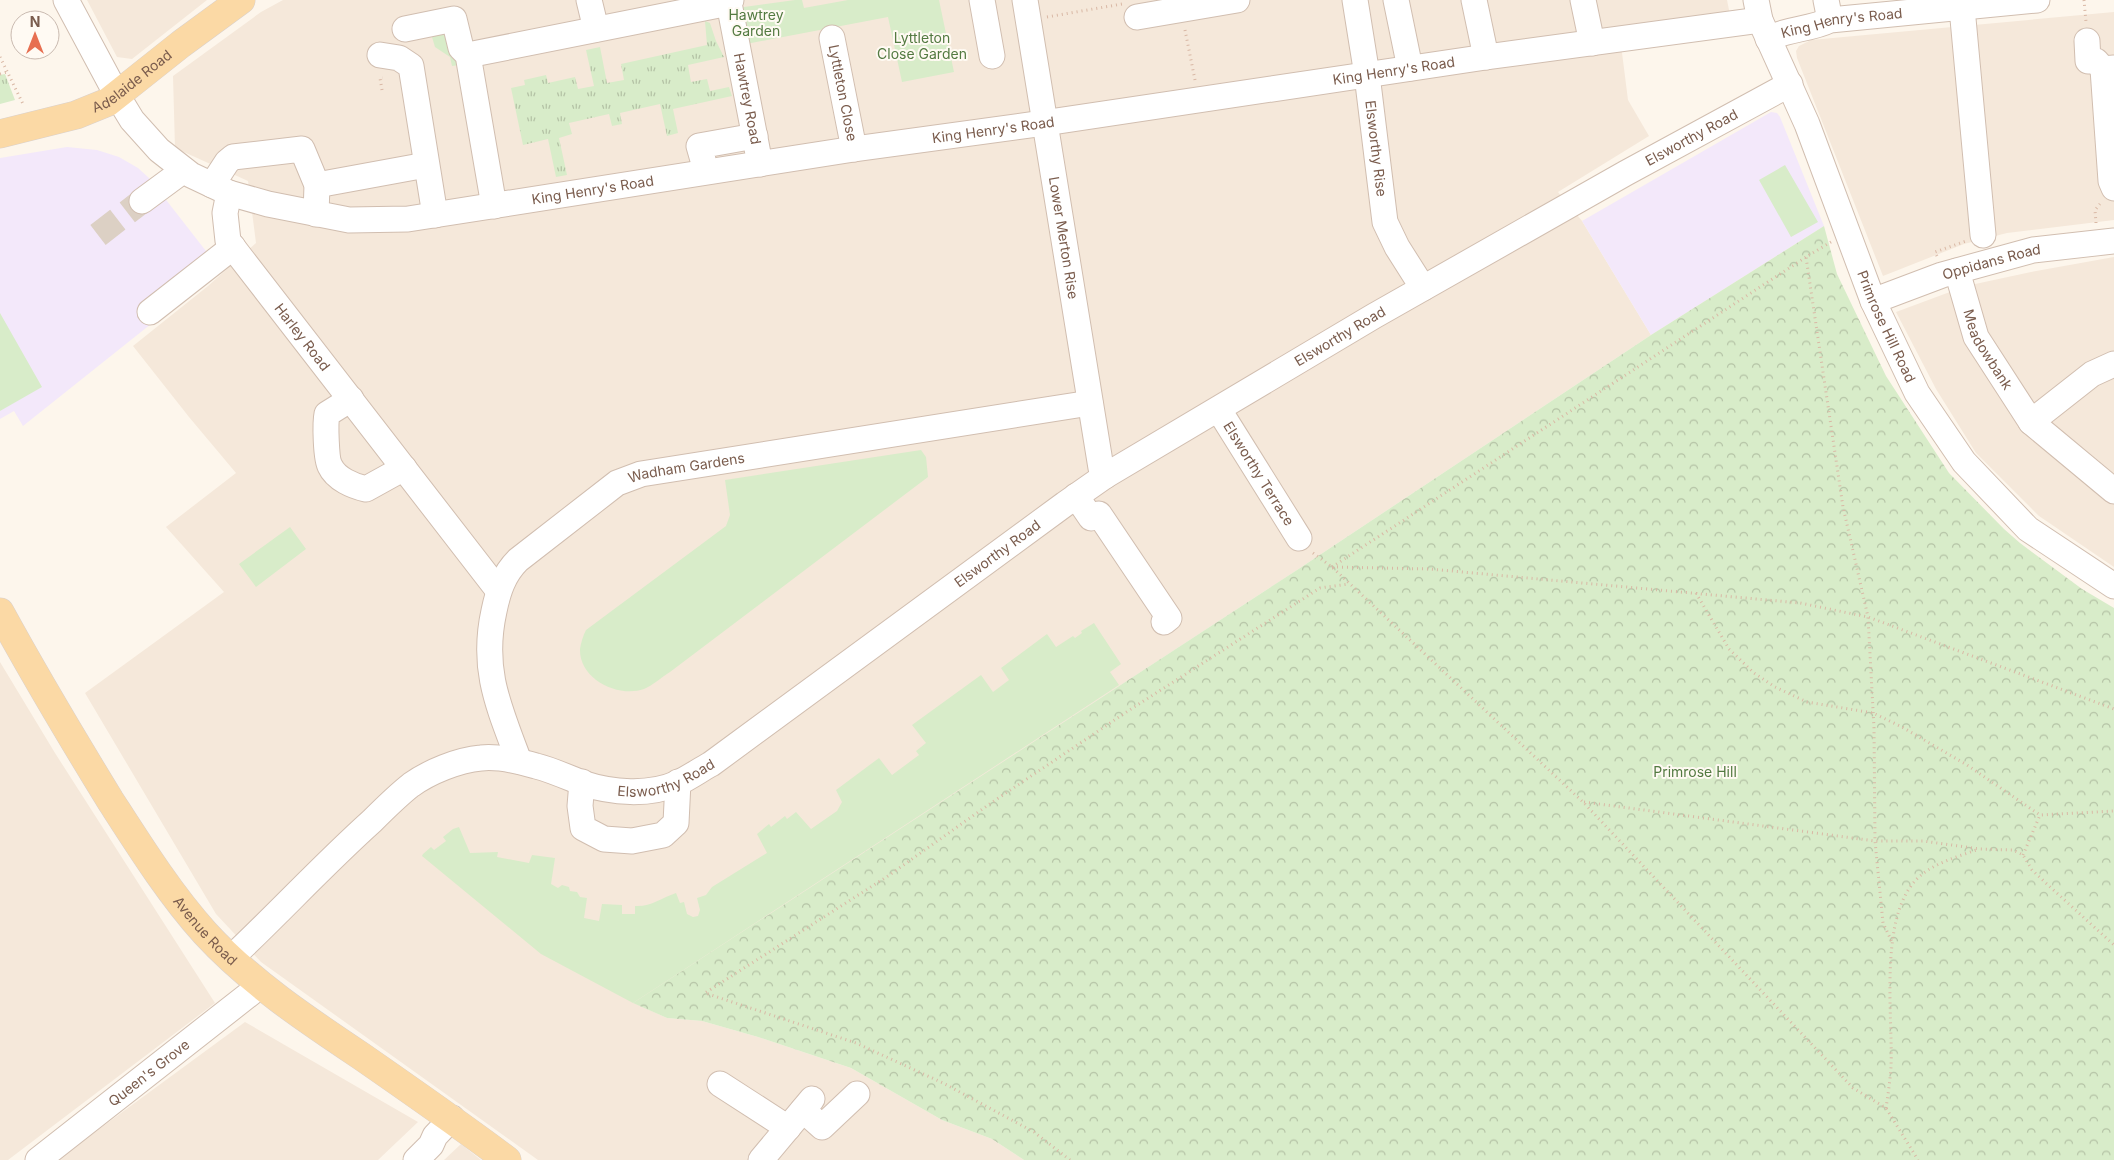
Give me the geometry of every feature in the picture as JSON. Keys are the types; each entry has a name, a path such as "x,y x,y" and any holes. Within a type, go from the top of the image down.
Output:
{"main road":[{"name":"Adelaide Road","path":"2,132 76,115 118,97 182,44 241,0"},
{"name":"Avenue Road","path":"0,612 56,714 135,839 185,909 206,934 261,985 314,1025 452,1118 508,1160"}],"street":[{"path":"66,0 118,97 139,129 159,150 184,170 220,189 226,162 233,157 302,149 317,185 316,214"},
{"path":"589,0 596,29"},
{"path":"982,0 990,45 1027,15"},
{"path":"1137,17 1187,5 1238,0"},
{"name":"Elsworthy Rise","path":"1355,0 1367,75 1384,222 1397,247 1423,288"},
{"path":"1396,0 1410,68"},
{"path":"1474,0 1486,57"},
{"path":"1583,0 1592,43"},
{"name":"King Henry's Road","path":"220,189 268,204 349,220 408,219 1201,98 1762,19 1782,32 1819,26 1828,10 1962,8 2037,0"},
{"name":"Hawtrey Road","path":"468,55 730,2 760,164"},
{"path":"1962,8 1983,235"},
{"name":"Lower Merton Rise","path":"1027,15 1100,468 1105,476"},
{"path":"406,29 454,19 461,48 468,55 494,206"},
{"name":"Primrose Hill Road","path":"1762,19 1807,124 1873,302 1917,393 1964,462 2028,529 2114,586"},
{"path":"2087,36 2088,61 2096,61 2108,69 2110,180 2114,188"},
{"name":"Lyttleton Close","path":"832,38 854,150"},
{"path":"380,55 399,58 410,66 435,215"},
{"name":"Elsworthy Road","path":"231,958 274,917 318,870 411,785 435,772 465,761 492,758 519,761 552,770 605,789 639,792 678,782 711,764 1105,476 1423,288 1626,173 1790,84"},
{"path":"702,160 699,146 755,136"},
{"path":"317,185 426,165"},
{"path":"142,200 184,170"},
{"name":"Harley Road","path":"220,189 225,209 228,241 498,590"},
{"name":"Oppidans Road","path":"1873,302 1942,274 2033,250 2114,241"},
{"path":"150,312 233,247"},
{"name":"Meadowbank","path":"1957,271 1976,337 2031,422 2114,490"},
{"path":"2031,422 2092,374 2114,364"},
{"path":"351,399 327,414 325,423 329,466 340,478 357,487 366,489 404,468"},
{"name":"Wadham Gardens","path":"519,761 493,685 489,661 489,642 498,590 510,568 518,560 618,483 641,474 1090,403"},
{"name":"Elsworthy Terrace","path":"1219,410 1299,538"},
{"path":"1076,496 1091,518 1099,514 1170,618 1164,622"},
{"path":"582,782 580,806 583,828 604,839 632,841 663,835 676,823 678,782"},
{"name":"Queen's Grove","path":"38,1160 261,985"},
{"path":"720,1084 801,1113 822,1128 857,1094"},
{"path":"761,1160 801,1113"},
{"path":"424,1153 435,1136 452,1118"}],"path":[{"path":"2084,0 2087,36"},
{"path":"1027,15 1134,2 1137,17"},
{"path":"1187,5 1194,78 1201,98"},
{"path":"0,56 23,104"},
{"path":"0,74 7,72"},
{"path":"1935,252 1983,235"},
{"path":"1332,567 1806,257 1834,241"},
{"path":"1806,257 1843,508 1868,617 1873,714 1875,841 1883,923 1892,942"},
{"path":"1299,538 1306,548 1332,567 1583,802 1853,1088 1886,1108 1918,1160"},
{"path":"1332,567 1430,569 1800,603 1868,617 2114,709"},
{"path":"1070,1160 1034,1132 934,1079 856,1043 705,993 888,876 991,803 1128,711 1320,588 1350,584"},
{"path":"1695,592 1729,649 1754,673 1775,687 1807,702 1873,714 1910,731 1967,764 2040,815 2114,811"},
{"path":"1583,802 1875,841 1938,842 1980,849 2013,850 2023,855 2032,870 2114,946"},
{"path":"2023,855 2040,815"},
{"path":"1886,1108 1891,1067 1892,942 1900,908 1915,881 1936,866 1980,849"}],"shaded area":[{"path":"87,0 207,0 132,59 117,57"},
{"path":"283,0 1727,0 1730,15 1619,29 1628,100 1649,136 1558,192 1582,221 1651,335 1297,570 634,1003 667,1018 702,1021 758,1037 851,1068 942,1120 992,1139 1024,1160 538,1160 261,962 216,914 85,693 224,592 166,527 236,473 133,346 208,286 256,243 248,181 175,148 173,76 261,12"},
{"path":"2114,12 2114,220 2007,233 1964,244 1883,276 1797,58 1796,51 1799,46 1811,40"},
{"path":"1771,112 1777,113 1780,117 1824,226 1651,335 1582,221"},
{"path":"67,147 97,150 119,157 138,168 149,178 220,269 23,426 14,411 0,419 0,158"},
{"path":"2114,257 2114,567 2039,516 1976,453 1936,389 1896,312 1966,286"},
{"path":"0,662 55,753 215,1003 8,1160 0,1160"},
{"path":"245,1022 418,1122 378,1160 57,1160"},
{"path":"461,1144 481,1160 444,1160"}],"green space":[{"name":"Lyttleton Close Garden","path":"802,0 804,8 848,0 939,0 954,72 902,82 888,17 741,45 738,9"},
{"path":"705,21 710,23 724,57 688,65 691,82 707,79 710,91 729,87 732,96 673,109 678,133 667,136 660,104 620,113 622,124 612,126 609,114 569,123 572,134 559,138 567,175 556,177 548,139 523,145 511,88 525,85 524,80 546,75 548,83 575,77 578,89 594,86 586,50 600,47 607,83 624,80 621,64 707,45"},
{"path":"444,31 460,65 452,66 450,57 435,47 432,37 436,32"},
{"path":"5,74 15,100 0,104 0,75"},
{"path":"1785,165 1818,222 1791,237 1759,180"},
{"name":"Primrose Hill","path":"1824,226 1837,274 1886,376 1949,473 2020,543 2082,589 2114,608 2114,1160 1024,1160 992,1139 942,1120 851,1068 758,1037 702,1021 667,1018 633,1003 1297,570 1651,335"},
{"path":"0,313 42,387 0,411"},
{"path":"921,450 926,457 928,477 654,684 644,689 623,691 602,684 586,669 581,660 580,649 586,630 726,526 730,515 725,480"},
{"path":"290,527 306,549 256,587 239,564"},
{"path":"1094,623 1121,664 1110,672 1119,685 633,1003 541,954 422,856 431,847 434,850 446,841 443,837 459,827 470,853 498,852 497,857 529,863 532,855 555,858 551,884 558,888 562,885 569,887 570,891 577,892 580,897 587,898 584,918 599,921 602,904 622,905 622,914 635,914 635,906 651,904 676,893 680,903 684,902 687,914 693,917 698,916 700,910 697,898 706,895 712,887 767,853 757,834 769,824 771,827 785,816 787,819 796,812 811,829 837,811 842,802 836,790 879,758 892,775 919,755 916,751 926,743 912,725 981,675 993,692 1009,680 1001,668 1047,634 1056,647 1073,636 1075,638 1082,633 1081,631"}],"tunnel":[{"path":"98,235 142,201"}],"park label":[{"name":"Hawtrey Garden","path":"756,24"}]}
